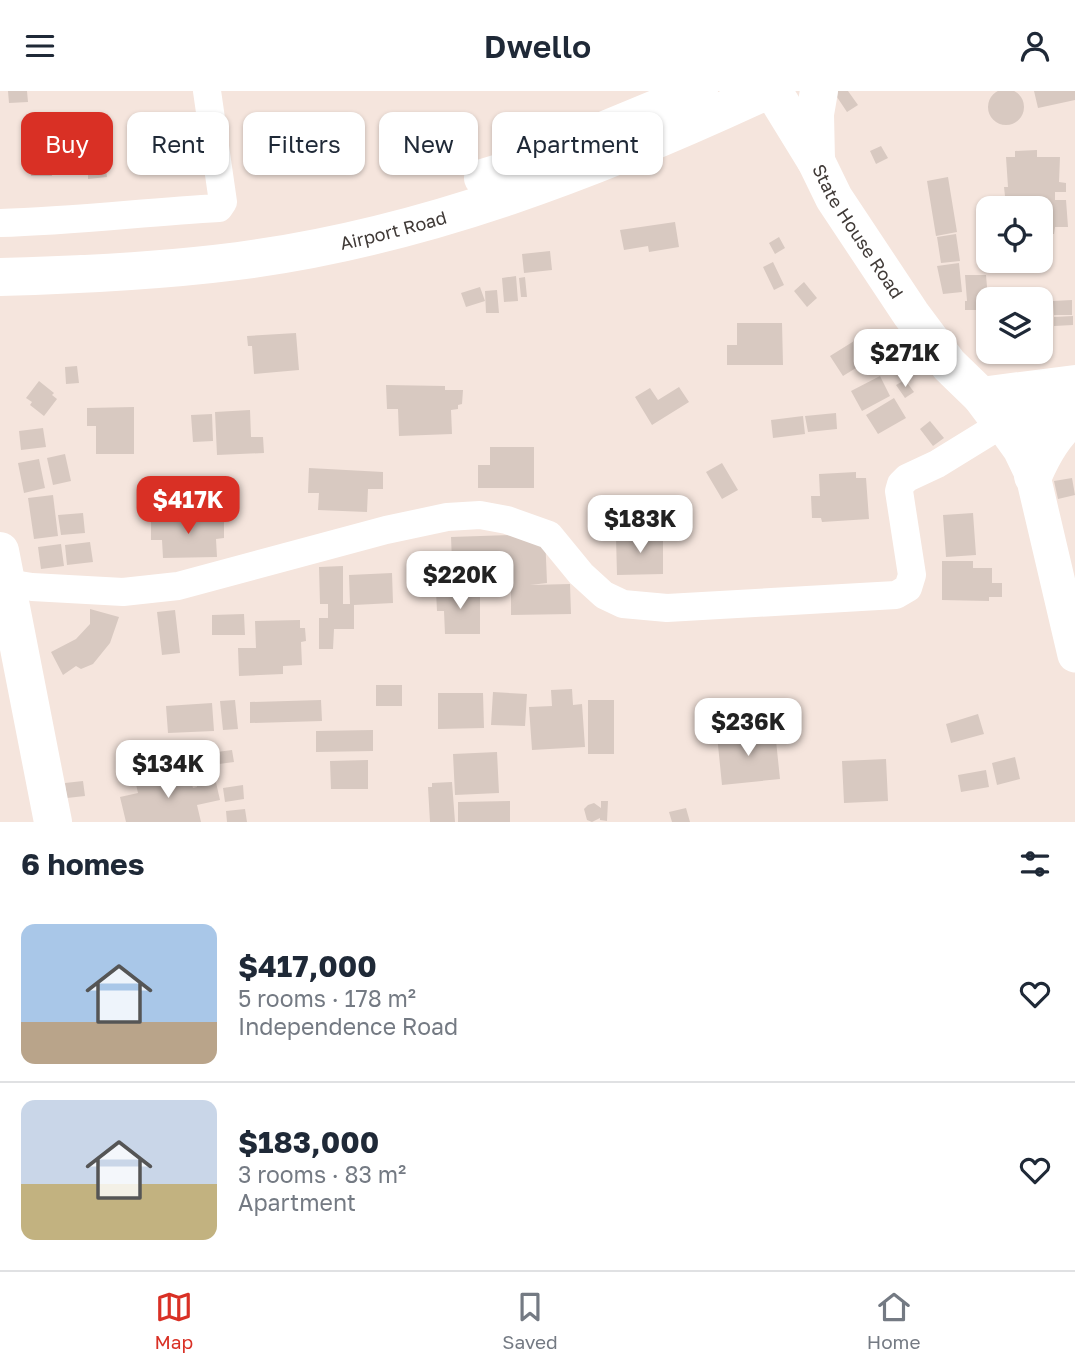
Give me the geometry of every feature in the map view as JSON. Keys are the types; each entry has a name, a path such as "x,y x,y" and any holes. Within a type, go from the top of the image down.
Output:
{"main road":[{"name":"Airport Road","path":"0,254 77,252 203,242 375,209 506,171 699,91"},
{"name":"Airport Road","path":"0,277 125,273 240,261 413,225 543,186 623,155 766,91"},
{"name":"State House Road","path":"773,91 816,161 834,198 911,314 949,365 991,410"},
{"path":"816,161 815,114 819,91"},
{"path":"991,410 1075,384"},
{"path":"991,410 1075,413"},
{"path":"1033,477 1045,447 1075,413"},
{"path":"3,567 53,822"}],"street":[{"path":"0,223 219,208 223,202 207,91"},
{"path":"3,567 32,587 123,592 178,586 386,530 447,517 480,515 507,520 549,535 604,595 623,604 667,608 896,595 908,588 912,575 899,491 901,484 907,478 937,464 991,410 1020,449 1033,477 1075,655"}],"building":[{"path":"1006,89 1019,94 1024,107 1019,120 1006,125 993,120 988,107 993,94"},
{"path":"8,91 27,91 28,102 9,103"},
{"path":"833,91 848,91 858,105 847,112"},
{"path":"1034,91 1075,91 1075,100 1038,108"},
{"path":"881,146 888,158 876,164 870,151"},
{"path":"1037,150 1037,157 1060,157 1059,182 1066,183 1066,192 1055,192 1055,200 1066,200 1068,227 1055,227 1053,234 1053,196 1005,196 1004,187 1008,187 1006,157 1015,157 1015,151"},
{"path":"88,175 107,175 107,177 88,179"},
{"path":"948,177 957,232 936,236 927,181"},
{"path":"675,222 679,247 649,252 648,246 624,250 620,230"},
{"path":"956,234 960,261 941,263 937,237"},
{"path":"779,237 785,248 775,254 769,243"},
{"path":"550,251 552,270 524,273 522,254"},
{"path":"773,262 784,285 774,290 763,267"},
{"path":"959,263 962,292 943,294 937,266"},
{"path":"965,275 986,275 987,287 976,287 976,310 965,310"},
{"path":"516,276 518,301 504,302 502,278"},
{"path":"525,277 527,297 521,297 519,278"},
{"path":"804,282 817,298 807,307 794,291"},
{"path":"480,287 485,301 466,307 461,293"},
{"path":"497,290 499,313 486,313 485,291"},
{"path":"1072,300 1072,315 1054,315 1053,301"},
{"path":"1073,316 1073,325 1054,326 1054,317"},
{"path":"737,323 782,323 783,365 727,365 727,345 737,345"},
{"path":"296,333 299,370 254,374 252,346 248,346 247,336"},
{"path":"859,338 872,358 843,376 830,356"},
{"path":"77,366 79,383 66,384 65,367"},
{"path":"880,376 890,396 862,411 851,391"},
{"path":"905,380 914,392 905,398 896,385"},
{"path":"39,381 54,393 52,395 57,399 44,416 30,405 32,402 26,398"},
{"path":"386,385 445,386 445,390 463,390 462,404 458,405 458,409 451,410 452,434 399,436 398,409 387,409"},
{"path":"679,387 689,402 652,425 635,397 650,388 658,400"},
{"path":"894,398 906,418 878,434 866,415"},
{"path":"134,407 134,454 96,454 96,426 87,426 87,408"},
{"path":"250,410 251,437 263,437 264,453 217,455 215,412"},
{"path":"836,413 837,429 808,432 805,416"},
{"path":"212,414 213,441 193,442 191,415"},
{"path":"803,416 805,434 773,438 771,420"},
{"path":"930,421 944,438 933,446 920,429"},
{"path":"43,428 46,447 21,450 19,431"},
{"path":"490,447 534,447 534,488 478,488 478,465 490,465"},
{"path":"65,454 71,481 53,485 47,458"},
{"path":"39,459 45,488 24,493 18,463"},
{"path":"722,463 738,490 722,499 706,472"},
{"path":"309,468 383,472 383,489 368,489 367,512 318,510 319,493 308,493"},
{"path":"856,472 856,478 866,478 869,519 822,522 821,518 812,518 811,496 820,496 819,474"},
{"path":"1072,478 1075,495 1058,499 1054,481"},
{"path":"53,495 58,536 34,539 28,498"},
{"path":"83,513 85,533 61,535 58,515"},
{"path":"973,513 976,555 946,557 943,515"},
{"path":"171,516 171,519 224,518 224,538 216,539 217,557 163,558 162,540 151,540 151,517"},
{"path":"545,534 547,583 530,585 570,584 571,614 511,615 511,584 453,586 451,537"},
{"path":"663,536 663,574 617,575 616,537"},
{"path":"90,542 93,562 67,565 65,545"},
{"path":"61,544 64,566 41,569 38,547"},
{"path":"942,561 973,561 973,568 992,568 992,583 1002,583 1002,597 989,597 989,601 942,600"},
{"path":"343,566 343,604 350,604 349,575 392,573 393,603 354,605 354,629 334,629 333,649 319,649 319,618 328,618 328,604 320,604 319,567"},
{"path":"480,590 480,634 445,634 444,611 437,611 436,591"},
{"path":"90,609 119,617 110,643 93,664 81,669 76,666 63,675 51,652 76,639 90,624"},
{"path":"175,610 180,653 162,655 157,612"},
{"path":"244,614 245,635 212,635 212,615"},
{"path":"300,620 300,628 305,628 306,641 301,642 302,665 283,666 283,674 239,676 238,648 256,648 255,621"},
{"path":"376,685 402,685 402,706 376,706"},
{"path":"572,689 573,705 582,704 585,747 532,750 529,707 552,706 551,690"},
{"path":"493,692 527,694 525,726 491,725"},
{"path":"438,693 483,693 484,728 438,729"},
{"path":"235,700 238,729 223,730 220,701"},
{"path":"321,700 322,721 250,723 250,702"},
{"path":"588,700 614,700 614,754 588,754"},
{"path":"212,703 214,731 168,733 166,706"},
{"path":"978,714 984,734 951,743 946,724"},
{"path":"373,730 373,751 316,752 316,731"},
{"path":"775,731 780,779 722,785 717,735"},
{"path":"213,742 217,763 157,774 153,752"},
{"path":"232,750 234,762 219,764 217,752"},
{"path":"497,752 499,793 455,795 453,754"},
{"path":"1015,757 1020,779 997,785 992,763"},
{"path":"886,759 888,801 844,803 842,761"},
{"path":"368,760 368,789 331,789 330,761"},
{"path":"986,770 989,787 961,792 958,775"},
{"path":"167,773 170,786 191,781 193,788 197,787 196,782 215,778 220,800 197,805 201,822 126,822 120,797 138,793 135,780"},
{"path":"83,781 85,796 67,798 65,783"},
{"path":"452,782 455,822 430,822 428,787 432,787 432,783"},
{"path":"243,785 244,799 225,802 223,788"},
{"path":"510,801 510,822 458,822 458,802"},
{"path":"601,801 608,801 607,821 600,818 592,822 587,820 584,809 594,803 601,808"},
{"path":"686,808 690,822 672,822 669,812"},
{"path":"245,809 247,822 227,822 226,811"}]}
